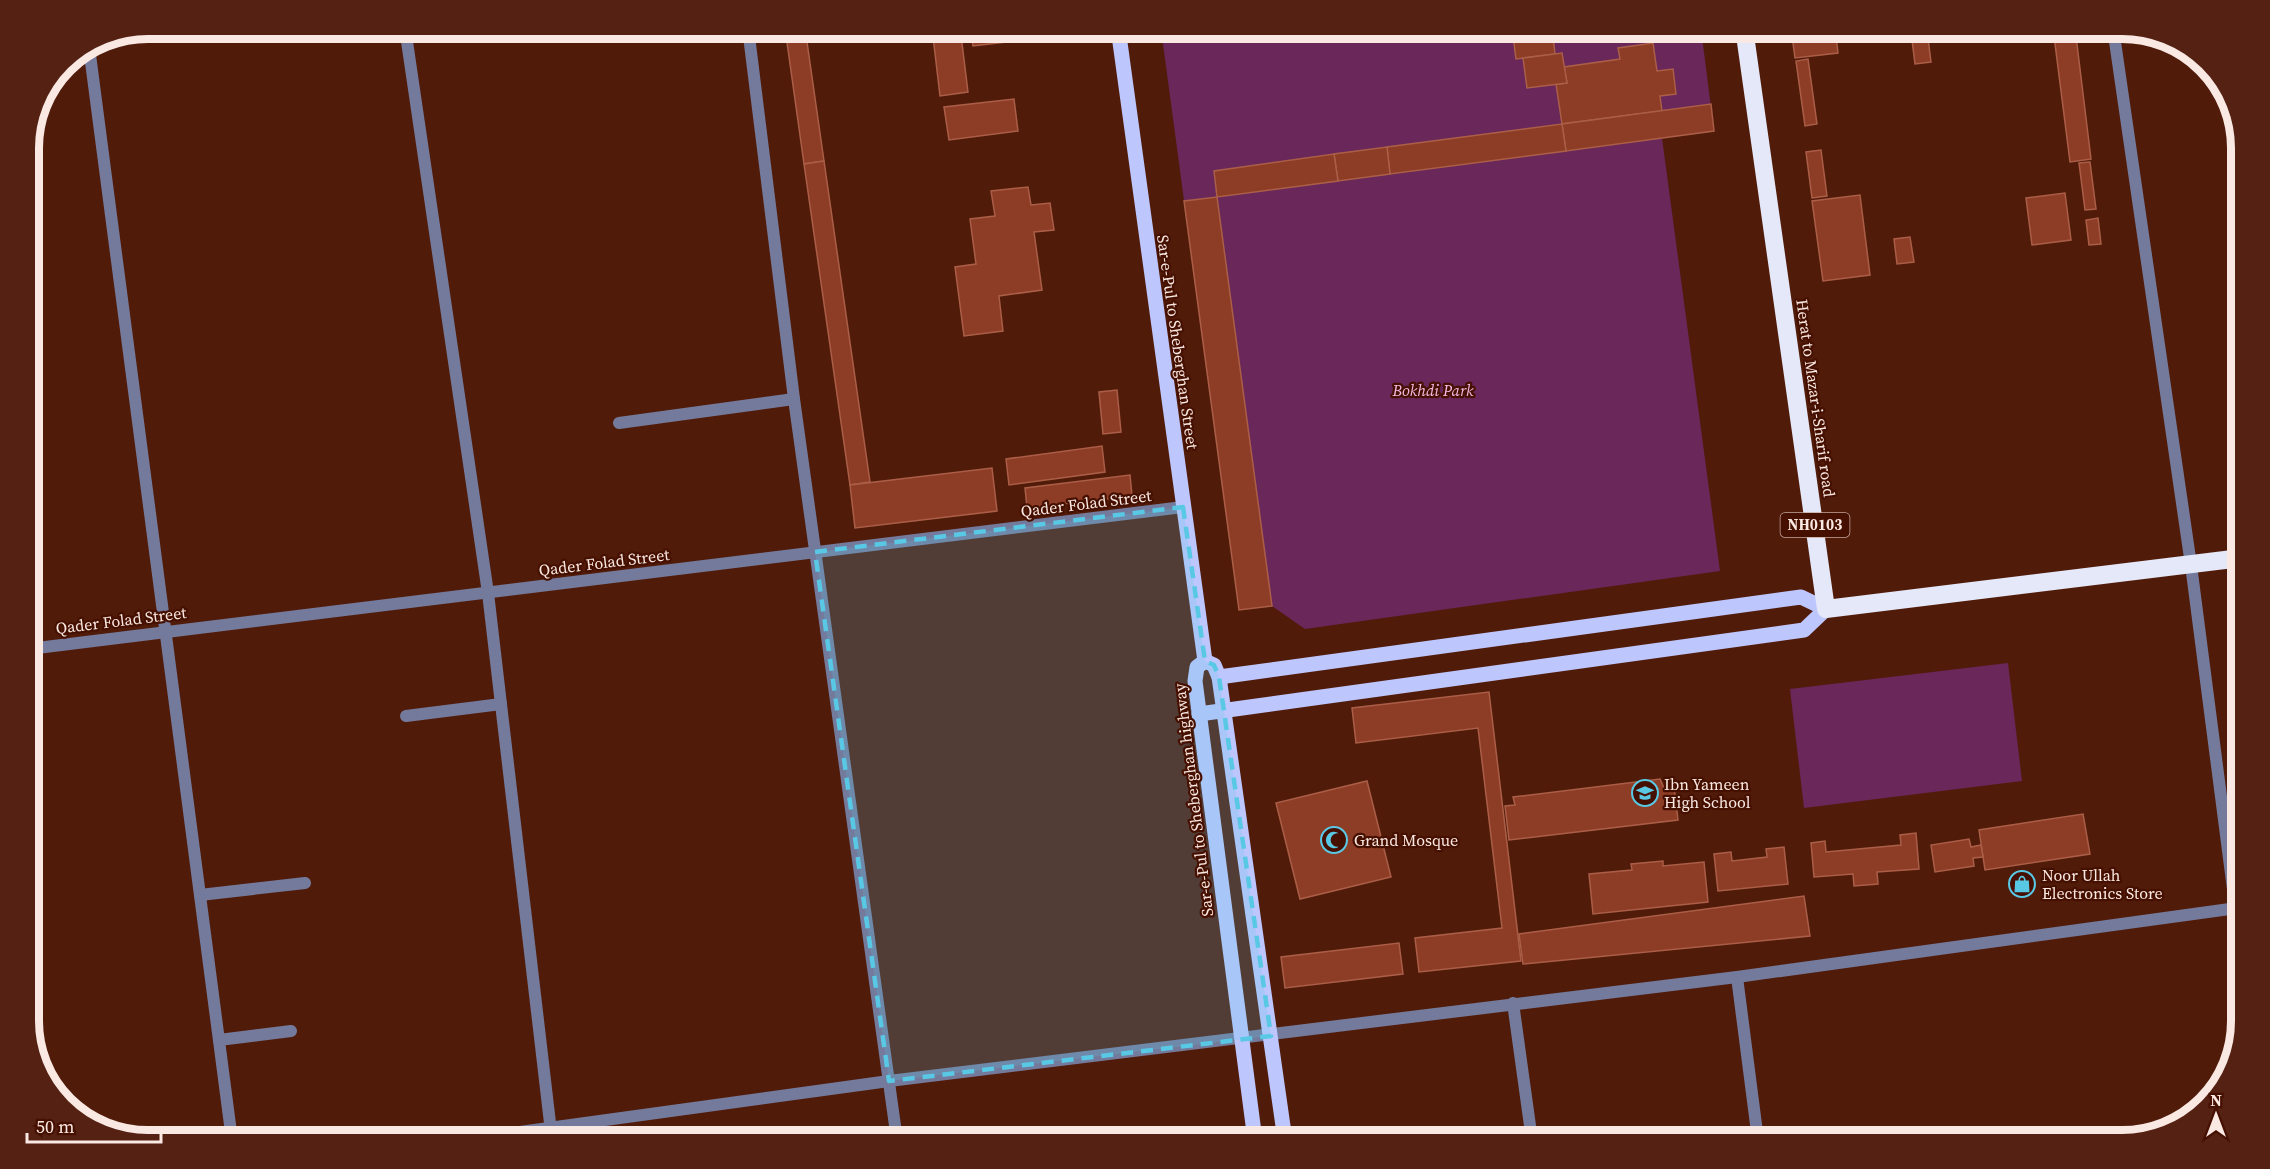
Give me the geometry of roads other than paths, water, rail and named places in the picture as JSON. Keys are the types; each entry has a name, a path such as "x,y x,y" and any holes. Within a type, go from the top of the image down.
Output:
{"highway":[{"name":"Herat to Mazar-i-Sharif road","path":"1746,39 1826,609"},
{"path":"1826,609 2231,559"}],"main road":[{"name":"Sar-e-Pul to Sheberghan Street","path":"1119,39 1205,661"},
{"path":"1199,714 1804,630 1826,609 1801,597 1219,677"},
{"path":"1205,661 1214,665 1219,677 1284,1130"},
{"name":"Sar-e-Pul to Sheberghan highway","path":"1205,661 1197,667 1195,681 1254,1130"}],"street":[{"path":"407,39 488,593 550,1130"},
{"path":"749,39 794,399 896,1130"},
{"path":"2115,39 2192,565 2231,862"},
{"path":"90,56 231,1130"},
{"path":"619,423 794,399"},
{"name":"Qader Folad Street","path":"39,648 165,630 488,593 1183,507"},
{"path":"406,716 501,704"},
{"path":"200,895 305,883"},
{"path":"582,1130 889,1081 1271,1036 1513,1003 1737,977 2231,909"},
{"path":"1737,977 1757,1130"},
{"path":"1513,1003 1531,1130"},
{"path":"219,1040 291,1031"}],"place":[{"name":"Ibn Yameen High School","path":"1645,793"},
{"name":"Grand Mosque","path":"1334,840"},
{"name":"Noor Ullah Electronics Store","path":"2022,884"}],"park label":[{"name":"Bokhdi Park","path":"1433,390"}]}
